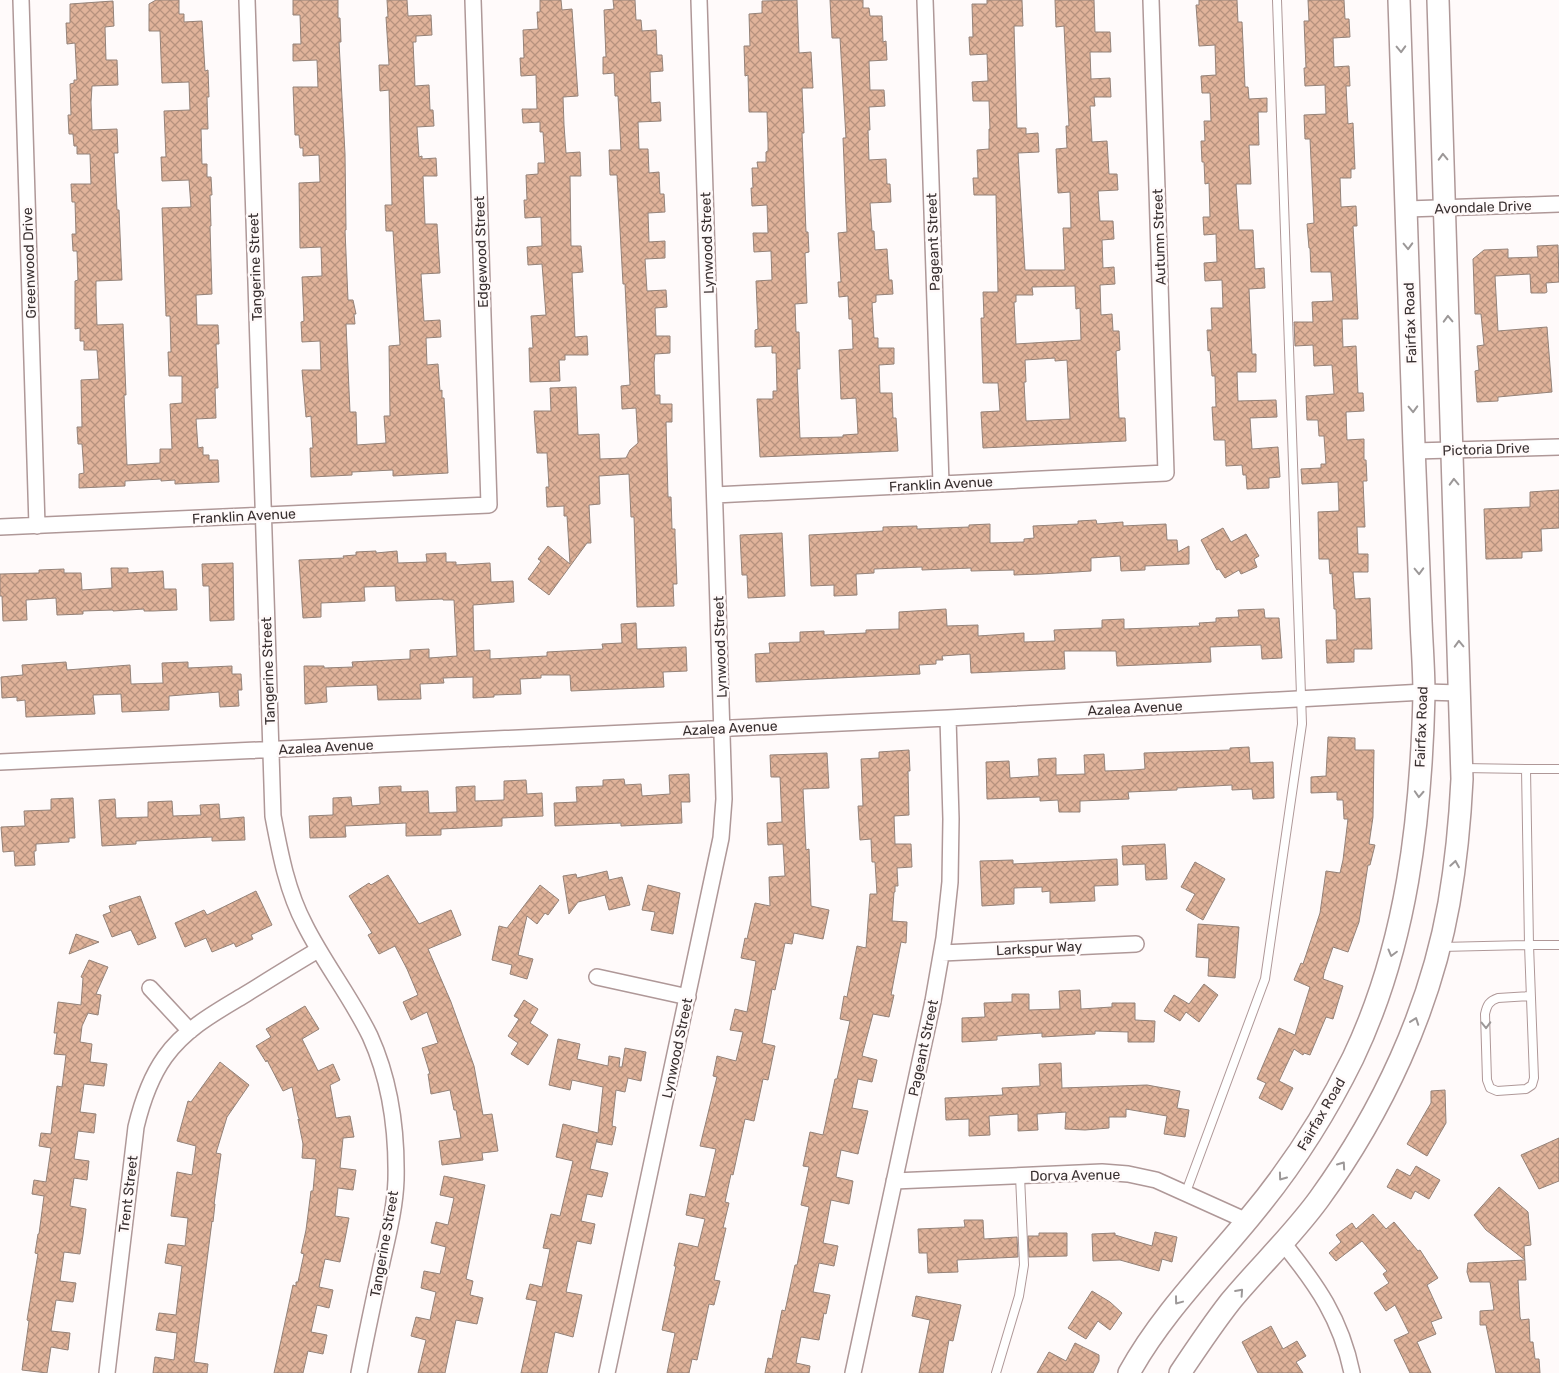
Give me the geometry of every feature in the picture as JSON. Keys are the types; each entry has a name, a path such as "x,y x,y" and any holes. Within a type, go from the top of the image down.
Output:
{"main road":[{"name":"Fairfax Road","path":"1129,1373 1162,1323 1194,1280 1247,1221 1280,1180 1308,1140 1333,1098 1373,1010 1388,967 1405,899 1414,846 1424,692 1399,0"},
{"path":"1180,1373 1200,1342 1231,1302 1283,1244 1318,1200 1347,1158 1373,1114 1396,1069 1416,1022 1439,947 1449,905 1458,843 1462,768 1438,0"}],"street":[{"name":"Greenwood Drive","path":"22,0 37,526"},
{"name":"Tangerine Street","path":"247,0 274,816 280,855 304,923 318,950 352,1002 370,1037 384,1075 395,1141 396,1181 392,1214 359,1373"},
{"name":"Edgewood Street","path":"473,0 488,505"},
{"name":"Lynwood Street","path":"606,1373 721,838 724,799 699,0"},
{"name":"Pageant Street","path":"925,0 941,484"},
{"name":"Autumn Street","path":"1151,0 1166,473"},
{"name":"Avondale Drive","path":"1407,209 1559,204"},
{"name":"Pictoria Drive","path":"1414,451 1559,446"},
{"name":"Franklin Avenue","path":"715,494 1166,473"},
{"name":"Franklin Avenue","path":"0,528 488,505"},
{"name":"Azalea Avenue","path":"0,762 948,718 1424,692 1460,693"},
{"name":"Pageant Street","path":"853,1373 942,953 950,882 951,819 948,718"},
{"name":"Larkspur Way","path":"942,953 1136,944"},
{"name":"Trent Street","path":"107,1373 136,1127 142,1103 152,1079 179,1040 201,1021 318,950"},
{"path":"597,977 688,997"},
{"path":"150,988 190,1031"},
{"name":"Dorva Avenue","path":"894,1182 1102,1172 1128,1174 1156,1180 1247,1221"},
{"path":"1283,1244 1324,1298 1338,1324 1348,1351 1352,1373"}],"lane":[{"path":"1186,1192 1265,979 1302,724 1277,0"},
{"path":"1462,768 1559,769"},
{"path":"1526,769 1530,996 1534,1078 1532,1085 1526,1089 1497,1091 1490,1088 1487,1080 1487,1005 1492,1000 1498,998 1530,996"},
{"path":"1439,947 1559,945"},
{"path":"996,1373 1019,1296 1024,1265 1020,1176"}],"building":[{"path":"156,0 179,0 179,14 184,14 184,22 202,21 205,71 208,70 209,97 207,97 208,129 201,129 202,164 207,164 207,177 211,177 212,294 196,295 197,325 218,325 219,344 216,344 218,388 215,388 216,418 196,419 198,448 203,447 203,455 209,455 209,460 218,460 219,482 175,484 175,480 161,481 161,479 125,481 125,486 79,488 79,474 84,473 82,444 78,444 77,427 82,427 81,380 99,379 97,350 84,350 84,341 80,341 80,328 75,329 75,281 78,280 77,251 73,251 72,234 76,234 75,202 72,202 71,184 91,184 90,154 77,154 77,146 74,146 73,134 69,134 68,115 71,115 70,84 77,80 75,43 67,44 66,23 70,23 70,4 113,1 114,26 105,27 106,60 117,60 118,85 92,86 91,102 92,130 117,129 118,153 114,153 122,280 96,281 96,297 97,325 123,324 127,465 160,463 160,449 172,449 170,404 182,403 182,376 169,376 168,352 171,352 170,316 166,316 162,208 191,207 189,180 162,181 161,157 166,157 164,111 190,110 189,82 162,83 160,31 149,31 149,4"},
{"path":"293,0 338,0 345,154 345,230 348,300 353,300 356,314 354,314 355,324 346,324 350,412 356,412 357,445 386,443 384,416 390,416 389,346 400,345 393,231 386,231 385,205 392,205 389,90 380,91 379,65 389,65 386,17 388,17 387,0 407,0 408,16 431,15 432,35 416,36 416,42 413,42 415,86 429,85 430,110 433,110 434,126 417,127 419,157 422,156 422,159 436,158 437,176 423,176 425,224 437,224 440,273 421,274 424,321 440,320 441,337 426,338 427,365 438,364 440,391 442,390 442,398 444,398 448,473 393,476 393,470 311,477 310,448 313,448 311,416 306,417 302,370 321,370 320,341 302,342 301,322 304,321 302,277 322,276 321,247 300,248 299,183 320,182 319,155 303,156 299,135 295,135 293,87 318,87 317,60 293,61 293,44 301,44 300,15 293,15"},
{"path":"540,0 561,0 562,10 572,9 578,96 563,97 564,125 566,153 580,152 581,176 570,176 571,246 581,246 583,272 572,273 575,337 587,336 588,355 565,355 565,360 559,360 560,381 530,382 529,348 533,348 531,316 546,315 542,264 528,265 527,247 542,246 541,217 525,218 524,200 527,200 526,175 538,174 538,163 545,163 543,132 540,132 540,122 523,123 522,109 537,109 536,75 521,76 520,58 524,58 523,30 538,29 537,12 540,12"},
{"path":"613,0 635,0 636,20 641,20 642,31 656,30 657,55 662,55 663,71 650,72 651,103 660,102 661,121 638,122 639,149 648,149 649,173 659,172 660,194 664,194 665,212 648,213 649,242 665,241 665,258 645,259 647,291 666,290 667,307 655,308 656,336 670,336 670,353 655,354 654,363 655,395 660,395 660,404 672,404 672,422 666,422 668,497 671,497 672,529 675,529 677,584 673,584 674,606 637,607 634,517 631,517 629,474 599,476 600,504 589,505 591,543 587,543 549,595 528,579 541,561 538,559 548,546 570,564 567,516 564,516 564,506 547,507 546,487 549,487 547,453 537,453 534,411 551,411 550,388 576,387 578,435 599,434 600,459 626,458 630,450 638,443 636,408 622,409 621,386 630,385 625,284 623,284 617,175 610,175 609,150 621,150 618,96 615,96 614,73 603,74 603,57 606,57 604,10 614,9"},
{"path":"797,0 799,53 811,52 813,88 802,88 806,232 808,232 809,252 805,253 807,303 795,304 796,332 799,332 800,369 797,369 800,438 843,437 843,435 858,434 856,398 841,399 839,350 853,349 852,319 849,319 848,296 839,297 838,282 841,282 838,233 847,232 843,138 846,138 840,38 832,38 830,0 863,0 863,8 869,8 870,16 882,16 883,42 886,41 887,60 869,61 870,90 884,90 885,106 869,107 870,130 868,130 869,160 886,159 887,184 890,184 891,202 870,203 875,250 887,249 889,280 892,280 893,294 876,295 876,302 872,303 874,338 878,338 878,348 894,348 894,364 879,365 880,393 892,393 893,418 896,418 898,451 760,457 757,399 773,399 773,391 777,391 776,353 772,353 772,346 755,347 755,330 758,329 756,281 772,280 771,251 754,252 753,233 768,233 767,205 752,206 751,188 753,188 752,168 758,168 757,162 766,162 766,152 768,151 767,112 749,112 748,75 745,76 744,46 750,46 749,14 762,13 762,1"},
{"path":"987,0 1022,0 1023,26 1014,26 1017,128 1026,128 1026,134 1038,133 1039,152 1018,153 1025,270 1065,270 1063,228 1071,228 1070,192 1058,193 1056,149 1067,148 1066,126 1069,126 1064,26 1056,27 1055,0 1094,0 1095,32 1110,32 1111,52 1090,52 1091,79 1110,78 1111,97 1094,97 1095,106 1090,106 1092,142 1107,141 1109,174 1117,174 1118,190 1098,191 1100,221 1113,221 1114,239 1102,240 1103,268 1114,267 1115,284 1100,285 1101,315 1112,314 1113,331 1119,331 1120,350 1116,351 1119,418 1125,418 1126,441 983,448 981,412 1000,411 998,383 983,383 981,318 984,318 983,292 998,292 996,195 974,195 973,178 978,178 977,150 989,149 990,129 989,101 973,101 972,82 988,81 987,54 970,55 969,37 973,37 972,4 987,4","holes":["1075,286 1076,309 1080,308 1081,340 1016,344 1014,302 1016,302 1016,295 1033,295 1032,287","1055,358 1055,361 1067,360 1070,419 1026,421 1025,360"]},
{"path":"1199,0 1237,0 1238,22 1242,22 1245,87 1248,87 1249,99 1267,98 1267,112 1258,112 1259,145 1249,145 1251,184 1236,184 1239,230 1253,230 1255,269 1264,268 1265,288 1249,289 1252,354 1256,354 1256,372 1237,372 1238,401 1276,400 1277,417 1250,418 1252,449 1278,447 1280,477 1269,478 1269,488 1247,489 1246,475 1243,475 1242,465 1226,466 1225,440 1214,440 1212,407 1216,407 1215,376 1212,376 1207,330 1212,330 1211,308 1223,308 1222,280 1205,281 1204,263 1217,262 1216,234 1204,235 1203,217 1210,217 1209,183 1205,184 1201,141 1205,141 1204,121 1211,121 1210,93 1202,93 1201,76 1216,75 1215,45 1199,46 1196,5 1199,5"},
{"path":"1308,0 1344,0 1345,19 1349,19 1350,37 1333,38 1334,67 1349,66 1350,86 1346,86 1348,124 1353,123 1355,169 1351,169 1351,178 1340,178 1341,207 1356,206 1357,226 1353,226 1358,319 1342,319 1343,347 1356,346 1358,393 1363,393 1364,411 1346,412 1347,440 1364,439 1367,481 1363,481 1365,527 1357,527 1358,554 1368,554 1368,572 1353,572 1355,599 1370,598 1372,649 1354,649 1354,662 1327,663 1326,640 1337,640 1336,609 1334,609 1332,573 1330,574 1329,559 1319,559 1318,512 1339,511 1338,482 1302,484 1301,469 1321,468 1321,464 1326,464 1324,436 1319,436 1318,420 1307,420 1306,396 1334,394 1332,365 1314,366 1313,345 1295,346 1294,322 1313,322 1312,302 1333,301 1331,272 1311,272 1307,224 1314,223 1310,139 1305,139 1304,115 1326,114 1325,85 1305,86 1304,21 1309,21"},
{"path":"1558,245 1559,282 1546,283 1547,292 1545,293 1531,293 1530,274 1495,276 1498,331 1547,327 1552,392 1498,397 1498,401 1477,402 1475,371 1479,370 1477,346 1484,345 1481,314 1475,314 1473,259 1484,250 1508,249 1508,258 1538,257 1537,246"},
{"path":"1559,490 1559,528 1541,529 1542,551 1522,552 1522,558 1486,559 1484,509 1530,507 1530,492"},
{"path":"1096,520 1097,524 1123,522 1123,526 1166,524 1167,540 1177,540 1178,552 1189,546 1189,564 1145,566 1145,570 1121,571 1120,556 1091,558 1091,571 1040,574 1014,575 1014,570 971,571 971,568 922,570 922,567 874,569 874,573 856,574 857,595 834,596 834,585 811,586 809,535 883,531 883,527 917,526 917,529 969,527 969,525 990,524 990,543 1024,542 1024,539 1034,538 1033,526 1078,524 1078,521"},
{"path":"1223,528 1231,542 1246,534 1259,556 1254,559 1257,567 1241,574 1239,570 1225,578 1219,569 1217,570 1201,540"},
{"path":"782,533 785,596 748,598 747,575 742,575 740,535"},
{"path":"376,551 376,553 397,551 398,563 427,562 426,554 446,553 446,562 456,562 456,565 490,563 491,582 513,581 514,602 473,605 474,651 490,650 490,659 547,656 547,652 603,649 602,644 622,643 621,624 636,623 637,649 686,647 687,671 663,672 664,687 571,691 570,675 541,675 541,678 520,679 521,694 473,698 473,677 443,678 444,683 420,684 421,699 378,700 377,685 326,687 327,702 305,704 304,666 324,666 324,668 353,667 352,662 410,659 410,650 429,649 429,658 457,656 454,600 396,601 395,586 364,587 365,601 321,603 321,617 303,618 299,560 344,558 343,556 356,555 356,552"},
{"path":"233,563 234,620 210,621 209,586 203,586 202,564"},
{"path":"111,568 128,568 128,573 163,571 164,589 176,589 177,610 83,611 83,614 57,615 56,598 26,600 27,620 3,621 0,574 39,573 39,570 64,569 64,573 81,573 82,590 112,588"},
{"path":"946,609 947,626 978,625 978,636 1024,633 1024,642 1055,641 1054,630 1102,628 1102,620 1124,619 1124,629 1200,626 1199,623 1216,622 1216,618 1239,617 1238,610 1264,609 1265,618 1279,618 1282,658 1262,659 1261,645 1210,647 1211,662 1117,666 1116,651 1064,651 1065,669 971,673 970,654 942,656 943,660 936,660 936,664 919,665 920,674 756,682 755,654 770,653 769,643 800,642 800,632 824,631 824,635 866,633 866,630 899,629 899,612"},
{"path":"66,662 67,670 130,665 131,684 163,683 162,663 188,662 188,668 232,666 232,674 241,674 242,690 238,690 239,706 220,707 219,692 169,696 169,710 122,712 121,694 93,695 95,714 26,717 25,700 17,701 17,697 2,698 1,677 23,675 22,665"},
{"path":"1328,737 1355,738 1355,750 1374,750 1373,817 1369,844 1375,845 1370,865 1368,865 1359,922 1348,952 1333,947 1324,973 1323,979 1343,986 1333,1019 1326,1017 1310,1055 1304,1053 1303,1055 1294,1049 1279,1081 1293,1088 1282,1110 1259,1098 1266,1083 1257,1079 1279,1028 1295,1035 1310,987 1294,980 1301,963 1303,964 1320,913 1326,871 1340,873 1343,860 1348,819 1344,819 1343,800 1337,800 1337,792 1311,793 1311,777 1326,776"},
{"path":"1249,747 1250,763 1273,762 1274,798 1253,799 1252,789 1232,790 1232,785 1177,788 1177,790 1128,792 1129,799 1080,801 1080,812 1059,812 1058,800 1040,801 1040,797 987,799 986,762 1009,761 1010,778 1039,776 1038,759 1056,758 1056,775 1085,774 1084,755 1104,754 1105,771 1133,770 1145,769 1144,753 1230,750 1230,748"},
{"path":"909,750 909,815 894,816 895,844 911,844 912,867 897,868 898,886 895,886 892,921 907,922 906,943 901,942 891,995 894,995 889,1017 873,1014 862,1056 877,1060 872,1082 858,1079 852,1108 868,1111 858,1154 841,1150 836,1177 853,1181 849,1204 831,1200 823,1243 838,1246 834,1266 819,1263 813,1292 830,1295 826,1314 824,1313 819,1340 801,1337 796,1363 810,1366 809,1373 765,1373 768,1358 772,1359 782,1310 785,1311 809,1207 801,1205 809,1167 803,1166 810,1132 823,1135 850,1021 840,1019 844,996 847,997 857,946 866,948 870,894 877,894 875,862 872,862 871,839 860,840 858,806 863,806 861,759 879,758 879,752"},
{"path":"827,753 829,788 803,789 806,850 809,849 811,906 829,910 823,939 794,933 792,944 785,943 775,990 772,989 762,1043 775,1046 768,1080 763,1079 754,1121 745,1119 733,1175 731,1174 725,1202 729,1203 723,1228 726,1228 714,1280 720,1281 714,1305 709,1304 697,1360 692,1359 689,1373 667,1373 675,1333 662,1330 679,1243 698,1247 705,1219 686,1215 690,1194 705,1197 716,1149 700,1146 717,1077 713,1076 717,1056 736,1061 743,1032 730,1030 735,1009 747,1012 752,985 756,961 741,958 745,938 747,939 755,903 770,906 769,877 785,876 783,844 768,845 767,823 782,822 780,777 771,777 770,755"},
{"path":"689,774 690,802 681,802 682,823 621,826 621,823 555,826 554,803 577,802 576,787 603,786 603,780 624,779 625,785 641,784 642,796 670,794 669,775"},
{"path":"526,780 527,794 542,793 543,816 502,818 502,826 441,829 441,835 406,836 406,823 345,826 346,837 310,838 309,816 333,815 333,798 351,797 352,806 380,804 379,787 401,786 401,792 428,791 429,813 457,812 456,787 475,786 475,801 504,800 504,781"},
{"path":"73,798 75,838 69,838 69,842 36,844 36,851 34,851 35,865 15,866 14,851 3,852 1,827 25,826 24,811 51,810 51,799"},
{"path":"115,799 116,818 148,817 148,802 172,801 173,816 201,815 200,805 219,804 220,819 244,817 245,840 212,841 212,837 136,841 136,844 102,846 99,800"},
{"path":"1165,844 1167,879 1146,880 1145,864 1123,865 1122,846"},
{"path":"1117,859 1118,885 1094,886 1095,901 1050,903 1050,891 1042,892 1042,887 1014,888 1014,904 982,906 980,861 1013,860 1013,864"},
{"path":"1195,862 1225,879 1203,920 1186,910 1195,894 1181,887"},
{"path":"607,871 609,880 622,877 630,905 609,910 605,895 578,902 569,914 563,876 576,874 577,878"},
{"path":"388,875 419,924 451,910 461,935 428,949 451,1002 474,1066 483,1115 492,1114 498,1151 482,1153 483,1160 442,1165 439,1141 461,1138 450,1090 431,1094 428,1074 430,1074 422,1048 438,1043 427,1012 411,1020 403,1002 418,995 395,946 379,954 368,935 372,933 349,896 369,883 371,885"},
{"path":"540,885 559,900 548,915 545,913 537,924 527,916 518,955 533,959 527,979 510,974 512,965 492,960 499,926 507,928"},
{"path":"648,885 680,893 673,934 651,930 655,912 642,910"},
{"path":"256,891 272,925 251,935 253,939 236,947 234,943 212,952 206,938 185,947 175,923 204,910 207,915"},
{"path":"140,896 156,938 138,945 131,930 112,937 103,915 111,912 109,906"},
{"path":"1198,924 1239,927 1235,978 1208,976 1209,958 1196,957"},
{"path":"76,934 99,942 69,954"},
{"path":"89,960 108,967 96,994 101,995 98,1015 88,1013 82,1026 80,1042 92,1044 90,1062 107,1064 104,1086 84,1084 80,1112 96,1114 94,1133 78,1131 74,1159 89,1161 87,1180 74,1178 70,1206 86,1209 83,1235 80,1254 64,1252 60,1281 76,1283 73,1302 56,1300 51,1331 70,1333 68,1350 51,1347 47,1373 22,1370 29,1321 27,1320 38,1254 35,1253 44,1196 32,1194 34,1180 46,1182 51,1148 39,1146 41,1133 51,1134 57,1086 62,1087 66,1055 54,1054 57,1033 54,1033 58,1002 81,1005 83,978 81,977"},
{"path":"1204,984 1218,995 1199,1022 1186,1012 1180,1021 1164,1011 1174,995 1189,1004"},
{"path":"1080,990 1081,1009 1112,1007 1112,1003 1135,1003 1135,1020 1155,1021 1154,1042 1128,1042 1128,1032 1095,1031 1095,1034 1042,1037 1042,1033 997,1036 997,1040 962,1042 962,1018 985,1017 984,1003 1012,1002 1012,994 1029,994 1029,1010 1060,1009 1059,991"},
{"path":"524,1000 538,1009 530,1023 548,1035 528,1065 511,1054 518,1043 508,1036 519,1019 514,1016"},
{"path":"305,1006 319,1029 302,1039 318,1071 333,1064 340,1080 330,1085 336,1118 350,1116 354,1137 343,1138 340,1168 356,1170 353,1190 338,1188 335,1216 349,1218 340,1262 325,1259 319,1287 333,1290 329,1308 317,1305 311,1332 327,1335 323,1354 308,1351 303,1373 274,1373 293,1285 296,1286 296,1282 298,1282 304,1254 301,1253 311,1191 313,1191 316,1159 302,1158 303,1144 298,1119 300,1121 292,1087 283,1091 267,1060 266,1062 256,1046 271,1037 266,1029"},
{"path":"558,1039 580,1044 577,1059 608,1066 609,1056 620,1058 619,1067 622,1067 625,1048 646,1052 641,1081 628,1078 625,1092 616,1090 612,1126 616,1127 612,1145 597,1142 597,1139 590,1169 608,1173 602,1197 587,1194 581,1221 595,1224 591,1244 577,1241 566,1292 582,1295 573,1337 555,1332 547,1373 521,1373 537,1301 526,1299 530,1284 542,1287 550,1249 543,1248 551,1214 560,1216 573,1161 556,1157 563,1124 598,1133 603,1087 572,1080 570,1090 549,1085"},
{"path":"220,1062 249,1085 227,1117 216,1153 221,1154 194,1362 208,1364 207,1373 153,1373 155,1357 174,1360 177,1333 156,1330 159,1313 176,1315 182,1266 165,1263 168,1244 185,1246 188,1218 171,1216 177,1172 192,1175 196,1146 177,1141 188,1101 191,1102"},
{"path":"1061,1063 1062,1088 1147,1085 1180,1091 1177,1108 1189,1110 1185,1137 1164,1134 1167,1116 1126,1109 1126,1117 1109,1117 1109,1128 1085,1130 1065,1129 1066,1112 1037,1114 1038,1130 1018,1131 1018,1114 989,1116 990,1135 969,1136 969,1119 946,1120 945,1098 1003,1095 1002,1088 1040,1086 1039,1064"},
{"path":"1445,1090 1446,1123 1427,1156 1407,1144 1431,1103 1431,1091"},
{"path":"1559,1138 1559,1181 1539,1189 1521,1155"},
{"path":"1416,1166 1440,1180 1429,1199 1415,1191 1411,1199 1387,1187 1397,1169 1410,1176"},
{"path":"444,1176 485,1185 466,1279 473,1281 470,1295 483,1298 477,1324 456,1320 445,1373 418,1373 426,1340 411,1336 416,1317 430,1320 436,1292 421,1288 424,1271 440,1274 446,1247 431,1243 436,1222 448,1225 454,1198 440,1195"},
{"path":"1499,1187 1528,1212 1531,1245 1524,1246 1525,1260 1486,1230 1474,1215"},
{"path":"1373,1214 1386,1229 1394,1222 1418,1251 1420,1250 1438,1278 1427,1285 1442,1318 1431,1322 1436,1334 1417,1342 1431,1373 1410,1373 1394,1340 1409,1333 1395,1305 1386,1311 1374,1293 1389,1283 1383,1274 1387,1271 1362,1241 1336,1261 1329,1253 1341,1242 1336,1235 1352,1223 1356,1229"},
{"path":"964,1220 983,1220 984,1239 1017,1237 1018,1257 957,1260 958,1272 928,1273 927,1253 919,1253 918,1229 965,1227"},
{"path":"1155,1232 1177,1237 1172,1262 1162,1259 1159,1271 1120,1260 1093,1261 1092,1234 1115,1233 1115,1235 1152,1246"},
{"path":"1039,1233 1067,1233 1067,1256 1029,1257 1028,1236 1039,1236"},
{"path":"1525,1260 1526,1280 1518,1280 1520,1317 1521,1320 1529,1319 1530,1342 1533,1342 1535,1359 1539,1359 1540,1373 1496,1373 1486,1325 1480,1325 1480,1311 1494,1310 1490,1282 1470,1282 1467,1272 1468,1263"},
{"path":"1092,1291 1110,1302 1122,1313 1110,1330 1098,1321 1086,1339 1068,1328"},
{"path":"916,1296 961,1305 953,1341 949,1340 943,1373 919,1373 930,1320 912,1316"},
{"path":"1271,1326 1283,1349 1297,1341 1306,1356 1296,1362 1303,1373 1258,1373 1242,1342"},
{"path":"1075,1343 1099,1355 1099,1361 1093,1373 1037,1373 1049,1352 1066,1361"}]}
